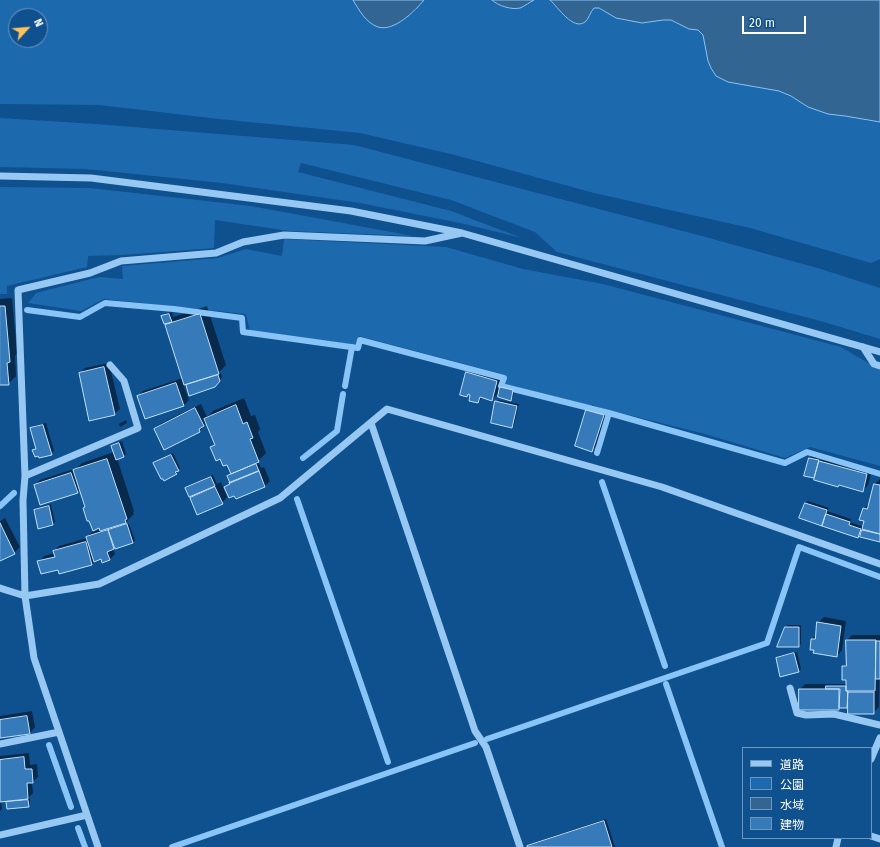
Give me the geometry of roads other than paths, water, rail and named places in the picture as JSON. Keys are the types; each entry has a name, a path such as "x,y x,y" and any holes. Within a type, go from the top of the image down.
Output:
{"street":[{"path":"0,176 92,178 351,210 462,233 880,352"},
{"path":"98,847 34,658 25,596 23,500 25,476 18,290 90,273 122,261 216,253 244,242 284,235 425,241 462,233"},
{"path":"863,347 874,364 880,366"},
{"path":"25,476 138,428 124,381 110,365"},
{"path":"0,588 25,596 99,584 280,498 387,409 662,487 880,564"},
{"path":"371,423 475,731 486,747 520,847"},
{"path":"790,688 797,713 806,715 834,714 880,725"},
{"path":"0,744 59,732"},
{"path":"874,757 880,738"},
{"path":"0,835 88,815"}],"water":[{"path":"353,0 424,0 404,20 384,28 374,25 363,16"},
{"path":"492,0 534,0 520,8 509,8 501,6"},
{"path":"550,0 880,0 880,122 828,114 808,107 791,96 779,91 728,82 716,76 711,68 708,61 703,35 698,30 689,29 671,20 642,23 616,18 599,8 594,8 588,19 580,24 571,21 566,17"}],"waterway":[{"path":"27,310 80,317 105,303 174,309 242,318 243,332 358,348 360,340 504,378 501,386 609,413 785,463 807,452 880,474"},
{"path":"345,386 352,347"},
{"path":"303,458 337,431 343,394"},
{"path":"597,453 609,413"},
{"path":"602,482 665,666"},
{"path":"0,506 14,493"},
{"path":"297,499 388,762"},
{"path":"487,739 767,643 799,547 880,577"},
{"path":"666,684 722,847"},
{"path":"172,847 475,743"},
{"path":"49,745 71,807"},
{"path":"78,828 85,847"}]}
